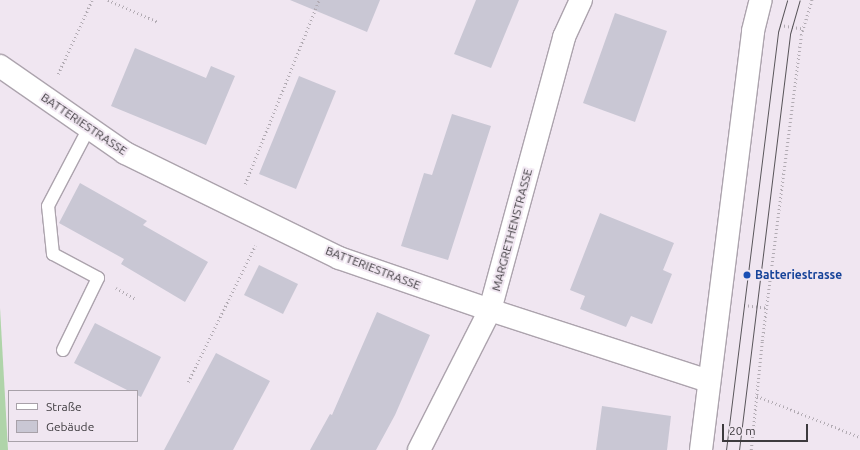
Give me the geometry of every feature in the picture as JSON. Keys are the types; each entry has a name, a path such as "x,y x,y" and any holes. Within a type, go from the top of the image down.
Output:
{"street":[{"name":"MARGRETHENSTRASSE","path":"419,450 490,310 564,37 581,0"},
{"path":"701,450 753,30 761,0"},
{"name":"BATTERIESTRASSE","path":"0,66 125,153 339,258 490,310 709,381"}],"lane":[{"path":"63,350 98,278 53,254 48,206 89,128"}],"path":[{"path":"46,98 92,0"},
{"path":"108,0 158,22"},
{"path":"236,207 319,0"},
{"path":"751,450 767,308 804,29 812,0"},
{"path":"775,24 804,29"},
{"path":"188,382 266,222"},
{"path":"739,305 767,308"},
{"path":"756,396 860,437"}],"green space":[{"path":"0,308 8,450 0,450"}],"building":[{"path":"290,0 380,0 367,32"},
{"path":"476,0 519,0 491,68 454,54"},
{"path":"615,13 667,31 635,122 583,103"},
{"path":"135,48 206,78 211,66 235,76 206,145 111,106"},
{"path":"299,76 336,91 296,189 259,174"},
{"path":"452,114 491,126 448,260 401,246 424,173 432,175"},
{"path":"80,183 147,221 143,225 208,262 185,302 121,264 124,259 59,223"},
{"path":"600,213 674,243 663,270 672,274 652,324 631,316 626,327 580,309 585,296 570,290"},
{"path":"259,265 298,284 283,314 244,295"},
{"path":"377,312 430,335 395,415 376,450 310,450 330,414 332,415"},
{"path":"95,323 161,357 141,397 138,396 138,390 127,390 74,363"},
{"path":"216,353 270,381 233,450 164,450"},
{"path":"602,406 671,416 667,450 596,450"}],"tram line":[{"path":"726,450 778,32 787,0"},
{"path":"739,450 790,34 800,0"}],"place":[{"name":"Batteriestrasse","path":"747,275"}]}
